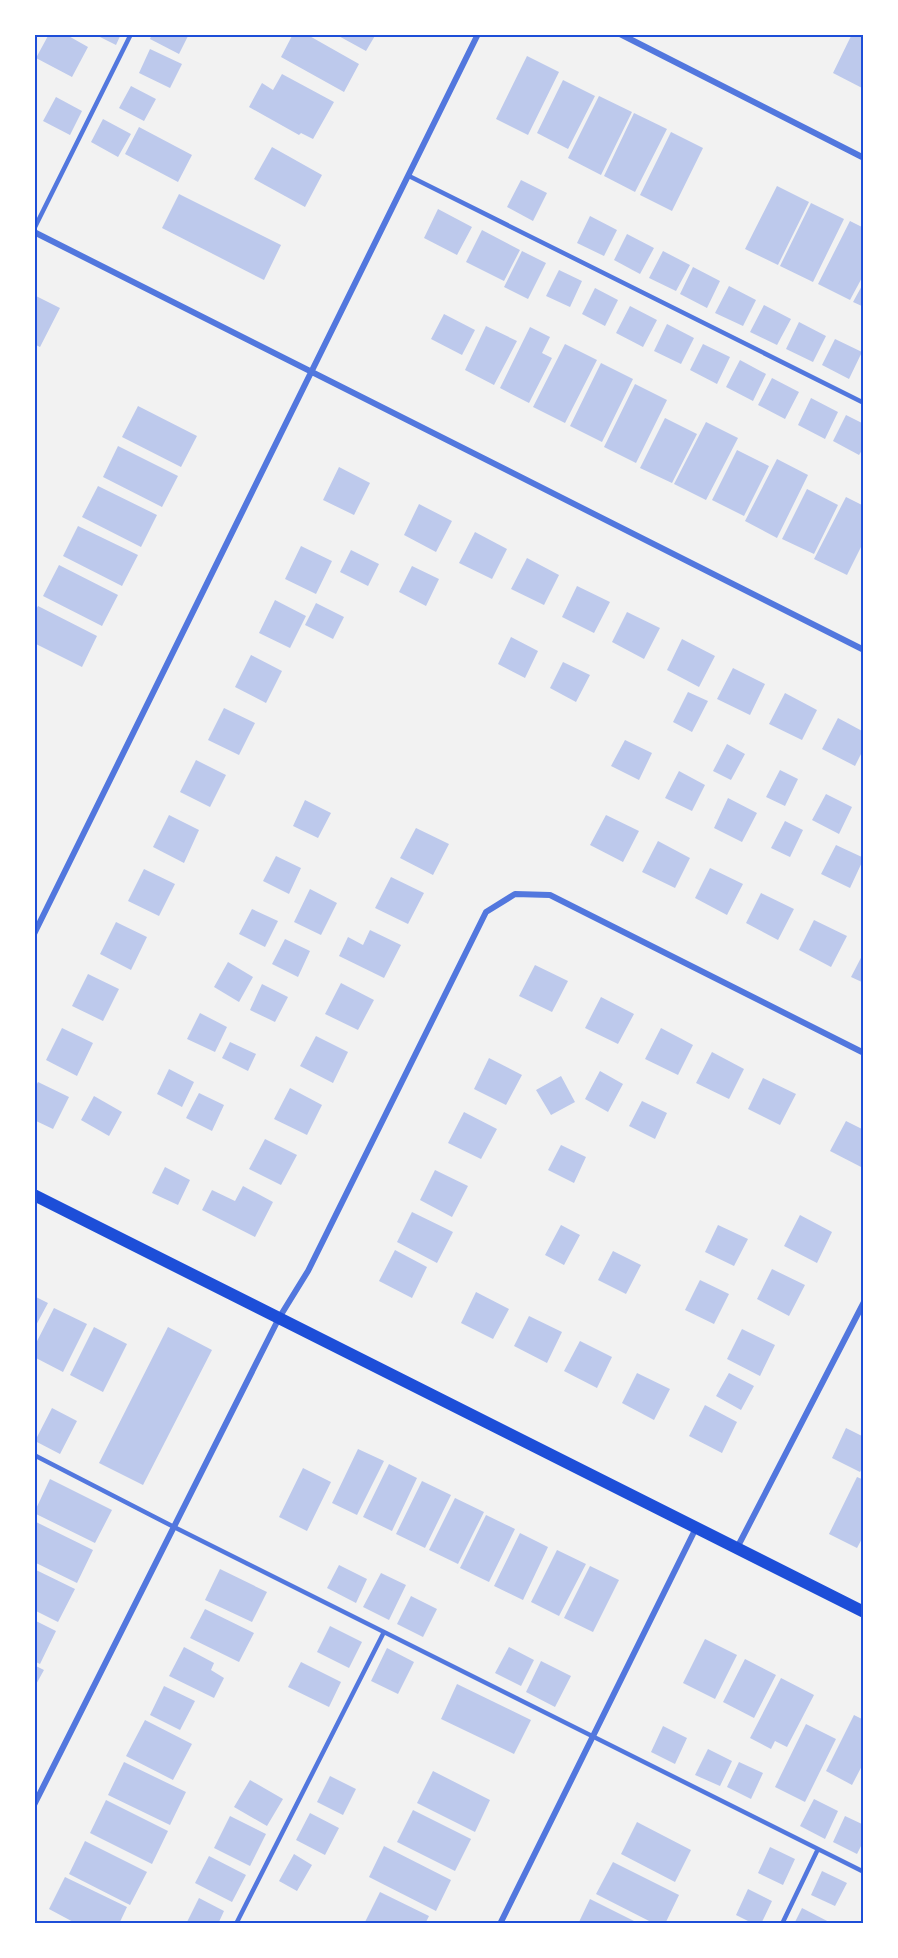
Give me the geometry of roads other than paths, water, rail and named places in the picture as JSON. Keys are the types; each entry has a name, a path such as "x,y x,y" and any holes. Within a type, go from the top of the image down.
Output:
{"main road":[{"path":"34,1196 864,1612"}],"street":[{"path":"34,933 478,34"},
{"path":"620,34 864,158"},
{"path":"34,230 864,650"},
{"path":"34,1805 279,1318 308,1271 486,912 515,894 550,895 864,1053"},
{"path":"737,1549 864,1302"},
{"path":"500,1923 696,1528"}],"lane":[{"path":"34,230 131,34"},
{"path":"408,177 864,404"},
{"path":"34,1455 864,1872"},
{"path":"236,1923 384,1632"},
{"path":"782,1923 818,1849"}]}
